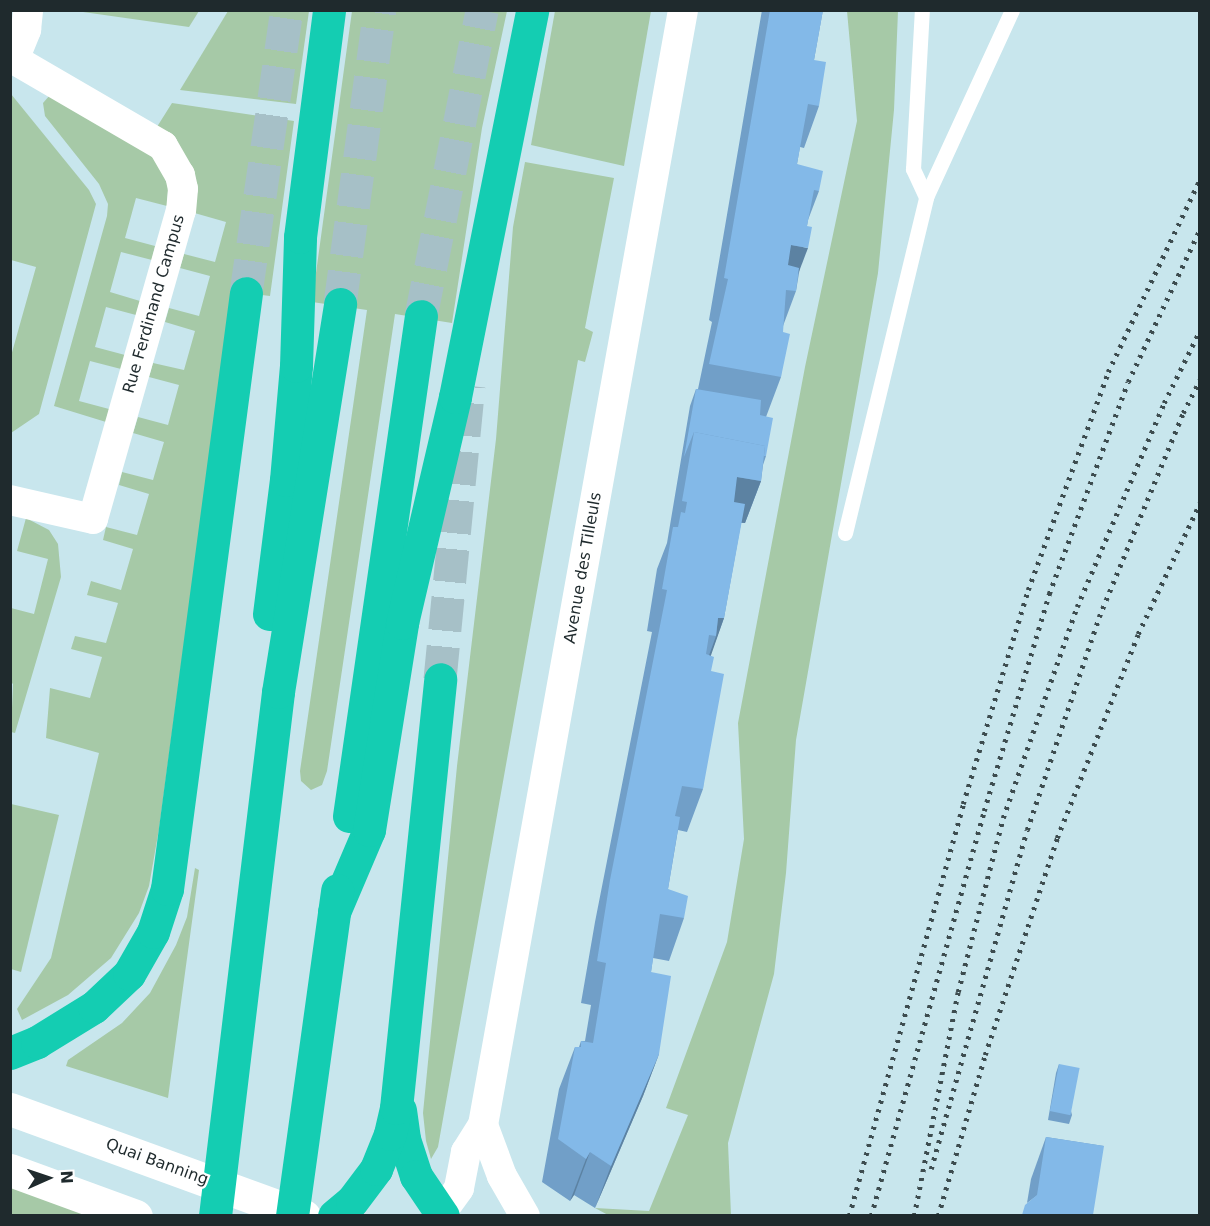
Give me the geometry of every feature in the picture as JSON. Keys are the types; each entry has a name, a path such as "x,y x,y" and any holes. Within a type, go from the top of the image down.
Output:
{"highway":[{"path":"278,692 267,626 286,480 296,366 300,237 329,10"},
{"path":"334,912 369,830 402,623 455,397 532,10"},
{"path":"10,1053 37,1042 94,1007 129,974 153,932 167,889 246,293"},
{"path":"215,1215 278,692 340,304"},
{"path":"292,1215 421,316"},
{"path":"334,1215 359,1194 376,1169 390,1134 399,1084 440,679"},
{"path":"399,1084 399,1113 410,1160 416,1176 441,1215"}],"main road":[{"name":"Quai Banning","path":"10,1109 304,1215"},
{"path":"10,1170 136,1215"}],"street":[{"name":"Avenue des Tilleuls","path":"441,1215 459,1188 466,1152 483,1125 682,10"},
{"name":"Rue Ferdinand Campus","path":"10,500 93,519 181,210 183,189 180,175 163,146 19,34"},
{"path":"483,1125 502,1176 525,1215"}],"lane":[{"path":"922,10 913,169 926,197"},
{"path":"845,532 926,197 1012,10"}],"green space":[{"path":"76,11 199,11 189,27"},
{"path":"228,11 309,11 296,104 180,90"},
{"path":"352,11 507,11 482,128 452,323 395,314 327,771 322,785 311,790 301,781 300,771 367,310 312,302"},
{"path":"555,11 651,11 624,166 531,145"},
{"path":"847,11 898,11 894,110 878,273 796,740 786,873 774,974 728,1143 731,1215 608,1215 595,1208 649,1211 688,1115 666,1108 727,942 744,839 738,723 805,367 857,121"},
{"path":"11,94 89,190 96,204 39,414 11,433 11,356 36,267 11,260"},
{"path":"50,95 154,155 169,177 167,206 136,198 125,238 155,246 152,260 121,252 110,292 140,301 136,315 106,307 95,347 125,355 121,369 90,361 79,401 109,409 106,422 54,406 107,216 108,204 99,184 45,116 43,103"},
{"path":"172,103 294,121 270,296 232,291 159,829 149,886 139,913 111,958 68,995 22,1020 17,1009 51,958 99,753 46,738 50,688 90,698 102,657 71,649 75,636 106,643 118,603 87,595 91,581 121,590 133,549 103,540 106,527 137,535 149,494 119,485 122,472 153,480 164,442 133,433 138,417 168,425 179,385 149,377 153,363 184,370 195,331 165,322 169,308 199,316 210,276 180,268 184,254 215,262 226,222 191,212 155,130"},
{"path":"525,162 614,178 585,328 593,332 585,362 578,360 438,1147 431,1159 426,1141 423,1113 457,766 496,439 513,227"},
{"path":"26,518 49,530 58,544 61,577 15,733 11,732 13,684 10,681 11,608 34,614 48,559 17,551"},
{"path":"11,804 59,815 21,972 11,969"},
{"path":"195,868 199,870 168,1098 66,1066 68,1060 122,1023 150,993 176,945 187,917"},
{"path":"11,1186 94,1215 11,1215"}],"building":[{"path":"770,10 823,10 814,60 826,62 819,106 808,104 797,164 823,171 819,191 814,190 807,226 812,227 808,248 791,245 788,265 799,268 796,291 786,290 783,332 790,334 781,377 709,364 728,279 724,278"},
{"path":"696,389 761,400 760,415 773,418 766,456 764,456 765,446 694,432 684,457"},
{"path":"694,432 765,446 761,481 737,477 734,502 745,504 724,618 718,618 716,636 709,635 706,654 714,657 711,671 724,674 703,789 682,786 675,816 680,817 668,889 688,896 684,918 660,914 651,972 671,976 659,1054 611,1166 590,1152 586,1159 558,1139 575,1047 581,1047 581,1041 593,1043 606,963 597,961 610,880 667,590 662,589 673,527 678,527 681,512 685,513 687,502 682,501"},
{"path":"1059,1064 1080,1068 1070,1115 1050,1111"},
{"path":"1046,1137 1104,1146 1093,1215 1022,1215 1025,1205 1037,1195"}],"tunnel":[{"path":"246,293 287,10"},
{"path":"340,304 380,10"},
{"path":"421,316 482,10"},
{"path":"440,679 469,385"}],"railway":[{"path":"849,1216 963,804 1028,590 1108,372 1200,179"},
{"path":"871,1216 984,811 1049,594 1128,382 1200,229"},
{"path":"914,1216 958,992 1003,818 1077,607 1164,403 1200,330"},
{"path":"931,1169 1027,830 1099,617 1183,413 1200,380"},
{"path":"938,1216 985,1055 1057,838 1138,634 1200,503"}]}
